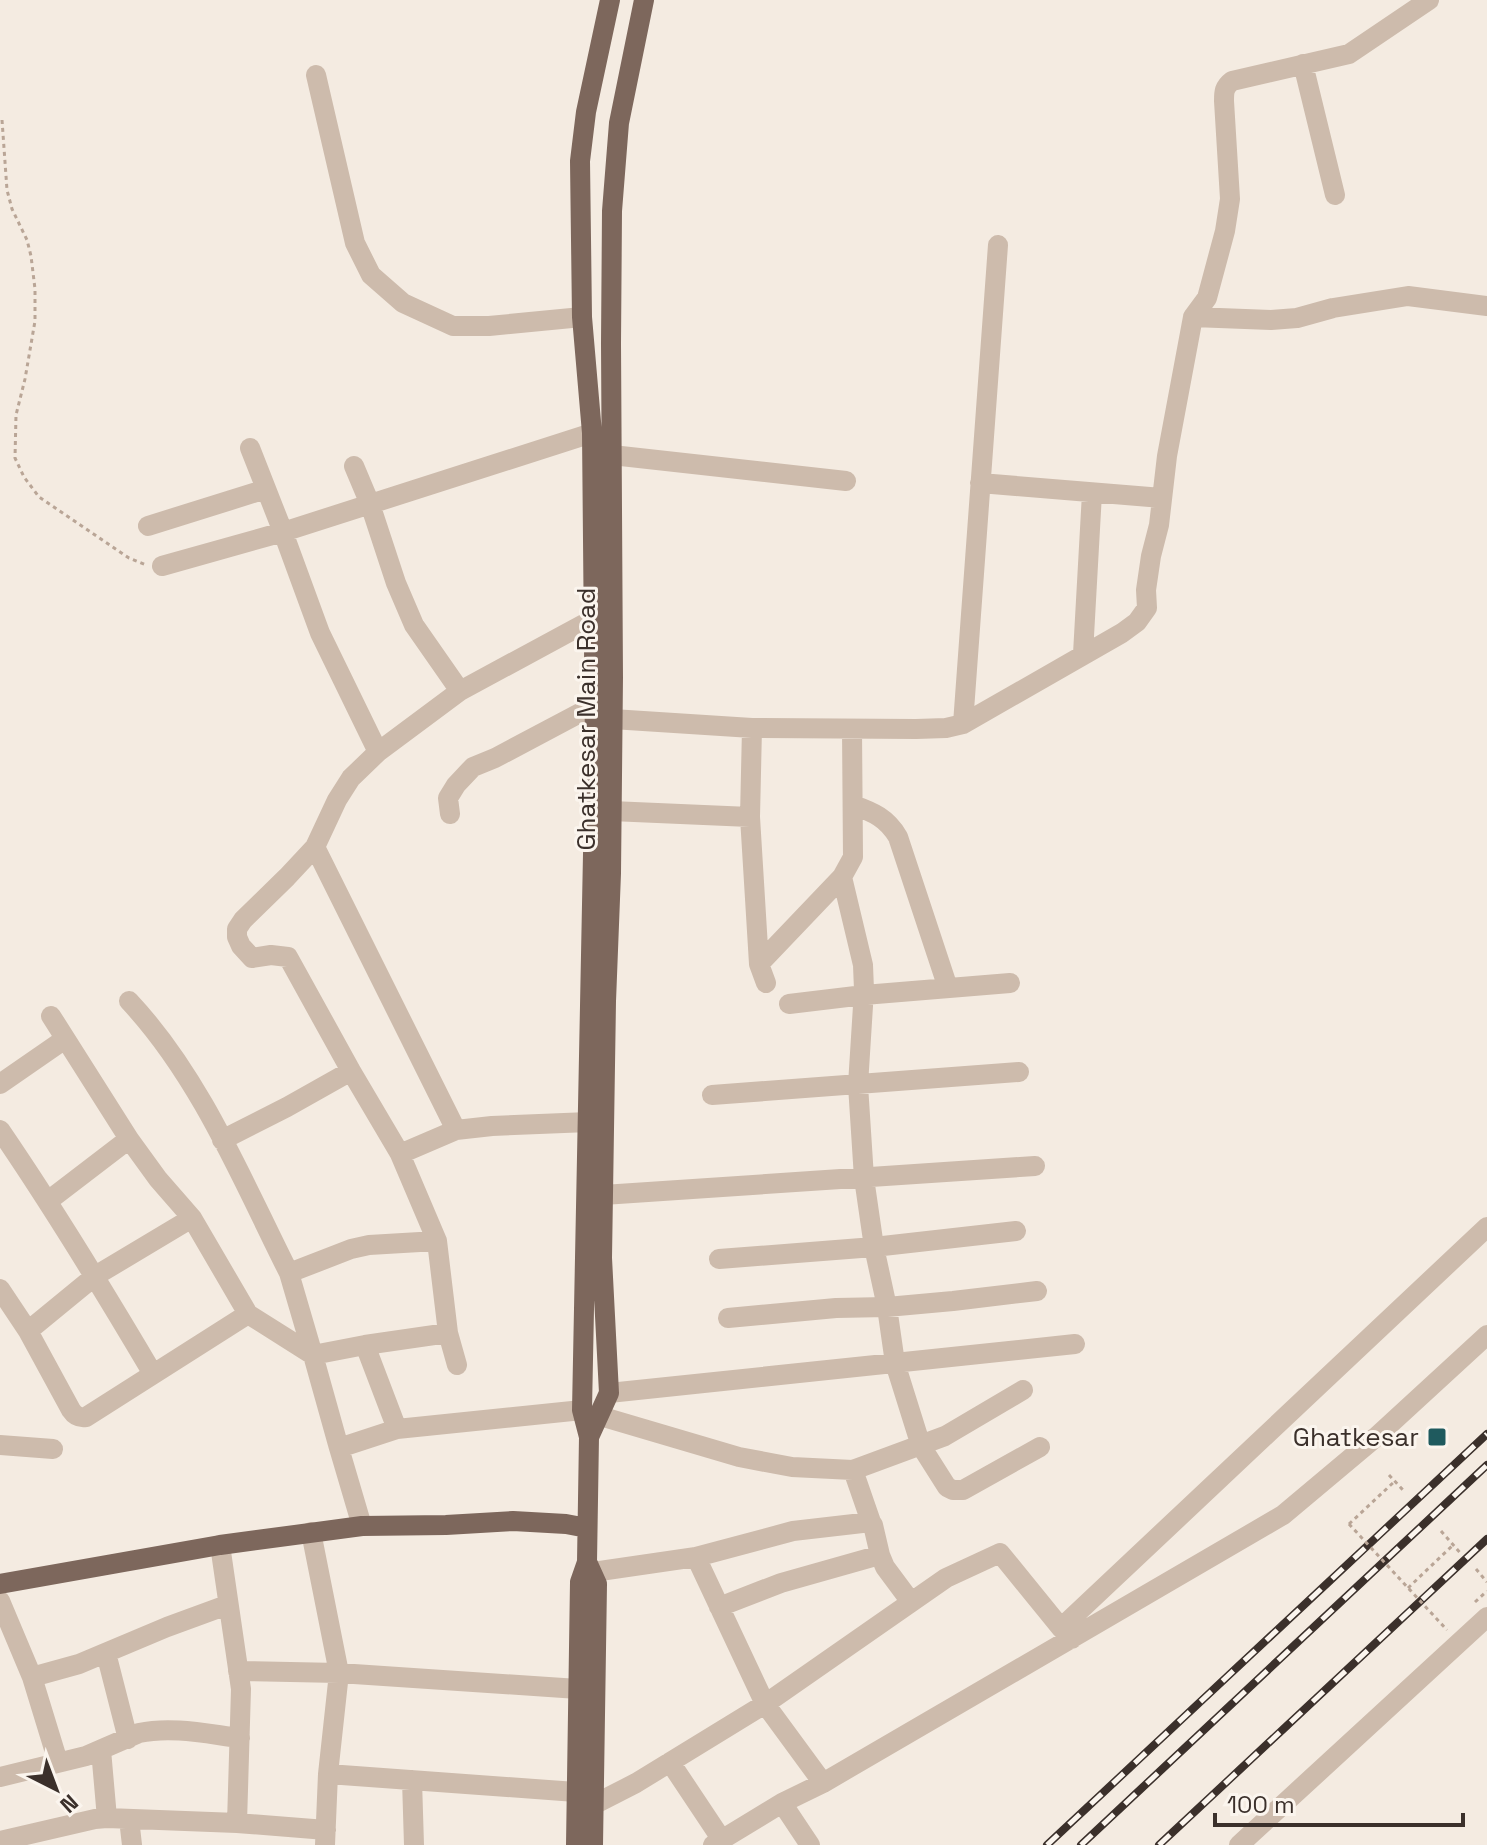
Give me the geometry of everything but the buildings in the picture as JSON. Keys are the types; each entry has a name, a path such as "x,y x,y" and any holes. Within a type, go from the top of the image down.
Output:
{"main road":[{"name":"Ghatkesar Main Road","path":"593,1845 597,1584 590,1567 587,1528 597,1122 611,811 612,455 602,433 582,317 580,161 586,112 610,0"},
{"name":"Ghatkesar Main Road","path":"591,1413 609,1393 602,1258 603,1195 597,1122 595,618 612,211 619,123 644,0"},
{"path":"0,1584 220,1545 362,1526 513,1521 587,1528"},
{"name":"Ghatkesar Main Road","path":"576,1845 580,1582 590,1567"}],"street":[{"path":"612,719 752,728 946,728 963,724 1137,622 1147,608 1146,590 1167,456 1193,317 1207,298 1225,231 1230,199 1224,101 1226,86 1232,81 1349,54 1401,9 1429,0"},
{"path":"1303,64 1335,195"},
{"path":"316,75 355,243 371,275 403,303 453,326 489,326 582,317"},
{"path":"963,724 998,245"},
{"path":"1193,317 1297,318 1333,308 1408,296 1487,292"},
{"path":"1408,296 1487,306"},
{"path":"162,566 283,532 602,433"},
{"path":"250,448 320,633 378,752"},
{"path":"612,455 846,481"},
{"path":"354,466 414,625 460,691"},
{"path":"980,483 1162,498"},
{"path":"148,526 266,489"},
{"path":"1083,654 1092,493"},
{"path":"457,1365 448,1333 437,1241 400,1154 288,957 271,955 252,958 237,937 237,929 315,847 351,778 378,752 460,691 595,618"},
{"path":"450,814 448,798 473,767 595,705"},
{"path":"752,728 750,817 762,974 842,877 853,857 852,729"},
{"path":"853,805 876,813 887,821 898,837 948,988"},
{"path":"611,811 750,817"},
{"path":"315,847 456,1130"},
{"path":"842,877 863,965 858,1085 864,1178 895,1363 921,1446 947,1487 958,1490 1040,1447"},
{"path":"789,1004 1010,983"},
{"path":"129,1001 173,1054 222,1140 289,1273 362,1526"},
{"path":"51,1016 129,1139 192,1218 248,1314 313,1355 448,1333"},
{"path":"0,1084 65,1039"},
{"path":"222,1140 351,1071"},
{"path":"712,1095 1019,1072"},
{"path":"400,1154 456,1130 597,1122"},
{"path":"0,1130 48,1201 153,1374"},
{"path":"48,1201 129,1139"},
{"path":"603,1195 1035,1166"},
{"path":"28,1331 95,1276 192,1218"},
{"path":"1067,1633 1071,1616 1487,1227"},
{"path":"719,1259 874,1247 1016,1231"},
{"path":"289,1273 369,1245 437,1241"},
{"path":"0,1289 8,1316 28,1331 74,1415 86,1417 248,1314"},
{"path":"728,1318 836,1308 887,1307 1037,1291"},
{"path":"670,1762 717,1842 782,1803 823,1783 1067,1633 1283,1515 1376,1437 1487,1335"},
{"path":"609,1393 1075,1344"},
{"path":"365,1345 397,1429"},
{"path":"339,1448 397,1429 591,1413 739,1457 792,1467 853,1470 945,1436 1023,1390"},
{"path":"0,1445 53,1449"},
{"path":"853,1470 885,1567 911,1602"},
{"path":"590,1567 696,1557 793,1531 871,1522"},
{"path":"0,1841 107,1818 237,1823 326,1837 328,1774 339,1673 311,1532"},
{"path":"220,1545 241,1689 237,1823"},
{"path":"593,1805 636,1783 765,1704 946,1578 1000,1553 1067,1633"},
{"path":"719,1607 781,1583 880,1555"},
{"path":"696,1557 765,1704 823,1783"},
{"path":"0,1601 32,1677 58,1762"},
{"path":"32,1677 79,1664 227,1605"},
{"path":"1239,1845 1487,1617"},
{"path":"106,1653 128,1739"},
{"path":"238,1671 339,1673 578,1689"},
{"path":"0,1777 86,1756 139,1733 162,1730 240,1738"},
{"path":"101,1750 107,1818"},
{"path":"328,1774 576,1792"},
{"path":"412,1780 414,1845"},
{"path":"782,1803 810,1845"},
{"path":"129,1819 132,1845"}],"path":[{"path":"2,120 7,190 17,225 27,240 35,289 35,321 16,415 15,458 39,497 129,558 147,565 162,566"},
{"path":"1389,1475 1403,1490"},
{"path":"1395,1481 1349,1524 1447,1630"},
{"path":"1441,1531 1462,1555"},
{"path":"1408,1588 1453,1545"},
{"path":"1476,1569 1487,1582"}],"railway":[{"path":"1047,1845 1487,1434"},
{"path":"1081,1845 1487,1465"},
{"path":"1159,1845 1487,1539"}],"place":[{"name":"Ghatkesar","path":"1437,1437"}]}
